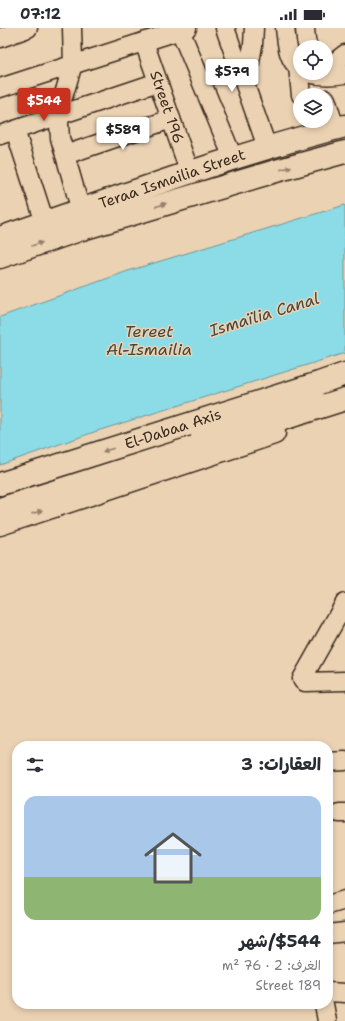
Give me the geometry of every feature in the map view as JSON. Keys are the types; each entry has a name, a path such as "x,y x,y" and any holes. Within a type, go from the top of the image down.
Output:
{"main road":[{"name":"Teraa Ismailia Street","path":"0,241 81,210 233,158 267,148 309,128"},
{"name":"Teraa Ismailia Street","path":"0,241 82,229 345,152"},
{"name":"El-Dabaa Axis","path":"0,484 345,374"},
{"path":"0,502 345,385"},
{"name":"El-Dabaa Axis","path":"0,508 345,399"},
{"path":"0,524 345,410"}],"street":[{"path":"0,38 28,28"},
{"path":"72,28 73,64 61,104 58,124 60,138 81,210"},
{"path":"225,28 267,148"},
{"path":"246,86 253,45 254,28"},
{"path":"285,28 288,52 293,62"},
{"path":"305,28 306,40"},
{"path":"0,88 184,29 233,158"},
{"name":"Street 196","path":"144,42 190,173"},
{"path":"333,61 345,54"},
{"path":"333,76 345,74"},
{"path":"45,223 8,132 158,82"},
{"path":"333,110 342,124"},
{"path":"65,155 171,119"},
{"path":"345,603 302,679 305,682 345,681"},
{"path":"333,762 345,761"},
{"path":"333,904 345,900"},
{"path":"333,933 345,932"},
{"path":"333,992 345,993"},
{"path":"325,1009 327,1021"}],"water":[{"name":"Tereet Al-Ismailia","path":"345,205 345,353 97,431 0,465 0,317 128,271"}],"water label":[{"name":"Ismaïlia Canal","path":"264,314"}]}
